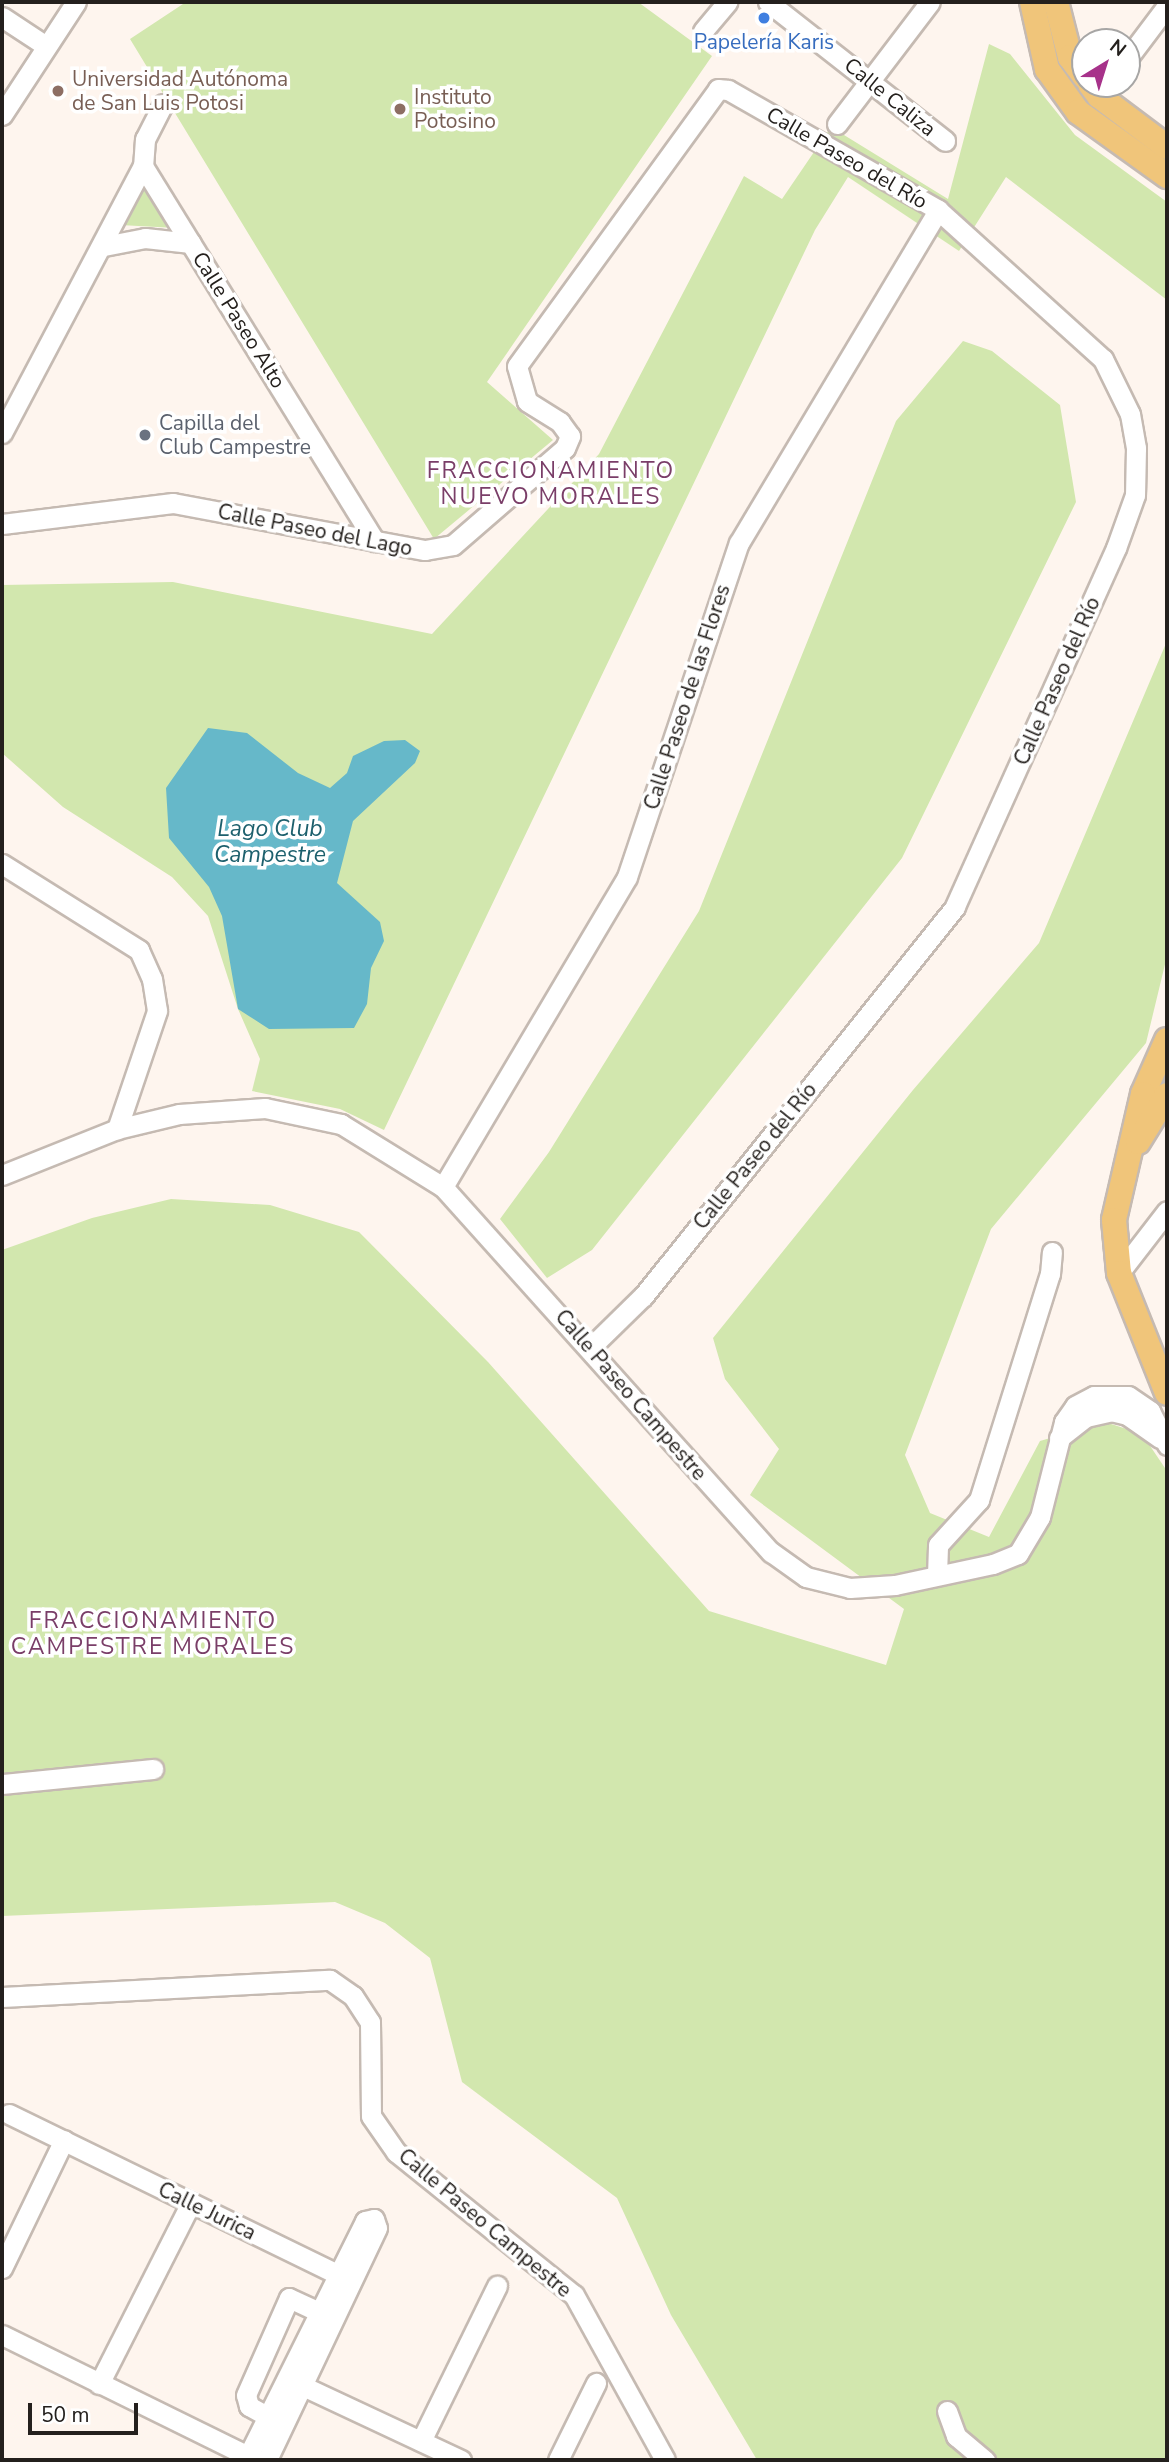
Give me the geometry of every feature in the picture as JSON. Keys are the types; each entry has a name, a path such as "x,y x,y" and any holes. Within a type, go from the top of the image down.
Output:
{"main road":[{"path":"1032,2 1047,69 1078,112 1167,176"},
{"path":"1056,2 1071,58"},
{"path":"1110,98 1167,147"},
{"path":"1167,1040 1143,1094 1114,1220 1119,1273 1167,1393"},
{"path":"1128,1157 1167,1096"}],"street":[{"path":"2,115 76,2"},
{"path":"703,30 727,2"},
{"name":"Calle Caliza","path":"768,2 945,142"},
{"path":"837,124 930,2"},
{"path":"1141,40 1167,6"},
{"path":"2,17 46,46"},
{"name":"Calle Paseo del Río","path":"591,1347 643,1296 955,907 1116,548 1135,495 1136,448 1130,414 1103,359 938,210 728,90 718,89"},
{"name":"Calle Paseo del Lago","path":"2,524 173,503 425,550 453,544 565,448 570,436 560,422 527,401 517,366 718,89"},
{"path":"2,433 104,246 143,166 145,139 163,104"},
{"name":"Calle Paseo Alto","path":"143,166 374,541"},
{"name":"Calle Paseo de las Flores","path":"443,1187 627,877 738,543 938,210"},
{"name":"Calle Paseo Alto","path":"104,246 145,238 191,243"},
{"path":"2,864 139,950 152,979 157,1011 117,1129"},
{"name":"Calle Paseo Campestre","path":"2,1175 117,1129 179,1114 265,1108 341,1124 443,1187 591,1347 771,1552 806,1577 850,1588 895,1585 993,1564 1018,1554 1040,1517 1058,1438 1075,1406 1094,1396 1128,1396 1150,1410 1167,1444"},
{"path":"1119,1273 1167,1211"},
{"path":"937,1575 938,1545 979,1500 1050,1274 1052,1252"},
{"path":"2,1784 153,1769"},
{"name":"Calle Paseo Campestre","path":"2,1997 277,1980 330,1980 345,1991 370,2022 370,2116 396,2152 574,2295 665,2460"},
{"name":"Calle Jurica","path":"9,2114 345,2277"},
{"path":"2,2268 64,2140"},
{"path":"99,2384 191,2203"},
{"path":"294,2382 320,2312 345,2277"},
{"path":"2,2336 254,2459 345,2277"},
{"path":"421,2441 497,2286"},
{"path":"275,2421 249,2406 246,2395 289,2298 320,2312"},
{"path":"294,2382 461,2460"},
{"path":"558,2460 596,2383"},
{"path":"947,2411 956,2436 985,2460"}],"green space":[{"path":"186,2 638,2 712,56 487,382 553,440 434,539 130,39"},
{"path":"989,44 1010,54 1075,135 1167,202 1167,300 1006,177 959,251 848,177 815,230 384,1130 340,1109 252,1091 260,1059 238,1009 208,916 172,877 63,807 2,753 2,585 173,582 432,634 599,454 744,176 782,199 831,127 948,199"},
{"path":"142,180 176,228 120,225"},
{"path":"963,341 992,351 1060,405 1076,502 902,858 592,1250 547,1278 500,1219 549,1152 699,911 896,421"},
{"path":"1167,641 1167,956 1146,1043 991,1229 905,1455 930,1513 989,1537 1040,1441 1105,1422 1142,1434 1167,1471 1167,2460 757,2460 671,2315 617,2198 462,2082 430,1958 385,1923 335,1902 2,1916 2,1250 92,1218 171,1199 270,1205 359,1232 488,1362 709,1611 886,1665 904,1609 750,1495 779,1449 725,1379 713,1338 913,1090 1039,943"}],"water":[{"name":"Lago Club Campestre","path":"208,728 247,733 298,773 330,788 347,773 353,756 384,741 405,740 420,751 415,763 353,821 337,883 380,922 384,941 371,968 367,1004 354,1028 269,1029 238,1009 222,916 209,887 169,838 166,788"}],"place":[{"name":"Papelería Karis","path":"764,18"},
{"name":"Universidad Autónoma de San Luis Potosi","path":"58,91"},
{"name":"Instituto Potosino","path":"400,109"},
{"name":"Capilla del Club Campestre","path":"145,435"}],"district":[{"name":"FRACCIONAMIENTO NUEVO MORALES","path":"551,484"},
{"name":"FRACCIONAMIENTO CAMPESTRE MORALES","path":"153,1634"}]}
